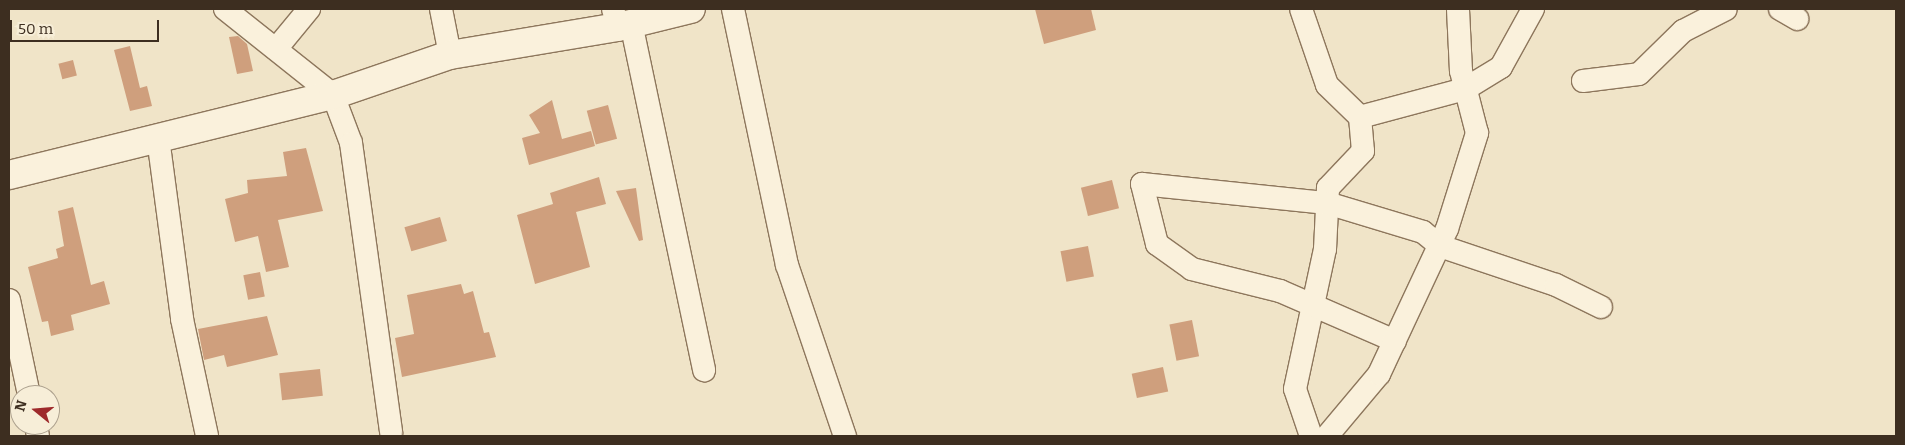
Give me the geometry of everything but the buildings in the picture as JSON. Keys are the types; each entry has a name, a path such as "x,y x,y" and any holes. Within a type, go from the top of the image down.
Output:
{"main road":[{"path":"9,174 333,96 450,54 621,20 691,9"}],"street":[{"path":"225,9 333,96 351,143 391,432"},
{"path":"276,49 309,9"},
{"path":"441,9 450,54"},
{"path":"733,9 787,265 845,436"},
{"path":"1301,9 1327,84 1360,117 1363,151 1328,188 1316,305 1295,389 1311,436"},
{"path":"1328,436 1379,374 1440,246 1476,133 1465,89 1458,9"},
{"path":"1360,117 1465,89 1501,67 1533,9"},
{"path":"1583,82 1639,74 1683,31 1726,9"},
{"path":"621,20 704,370"},
{"path":"158,138 182,319 207,436"},
{"path":"1395,341 1316,305 1244,280 1192,269 1157,244 1142,184 1326,204 1423,232 1440,246 1556,285 1601,306"},
{"path":"9,300 27,385"}]}
